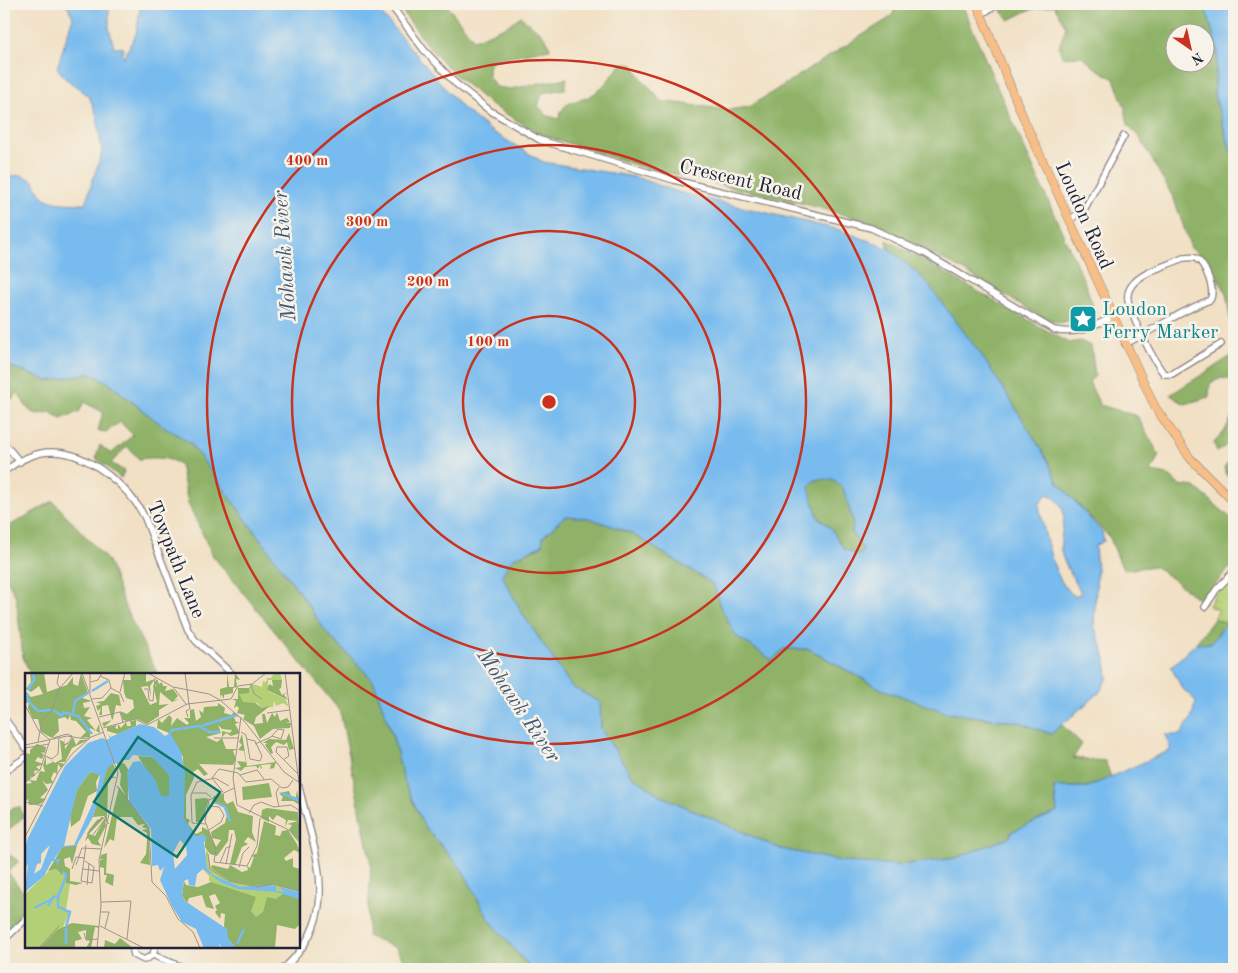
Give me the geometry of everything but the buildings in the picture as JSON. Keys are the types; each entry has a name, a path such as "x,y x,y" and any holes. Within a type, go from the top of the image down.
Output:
{"main road":[{"name":"Loudon Road","path":"977,4 1025,122 1155,407 1194,463 1234,502"}],"street":[{"name":"Crescent Road","path":"390,4 424,50 455,84 489,110 540,140 674,180 870,228 926,254 1054,330 1065,332 1081,331 1113,317"},
{"path":"981,14 999,4"},
{"path":"1070,220 1085,208 1124,136"},
{"path":"1125,344 1143,334 1193,306 1210,300 1213,290 1197,259 1183,258 1145,275 1132,285 1128,301 1143,334 1160,368 1167,375 1221,344"},
{"path":"4,443 20,462"},
{"name":"Towpath Lane","path":"4,472 35,454 63,453 80,458 108,475 129,492 137,502 148,525 188,630 196,641 231,673"},
{"path":"1205,607 1216,590 1234,571"},
{"path":"4,718 25,747"},
{"path":"4,772 25,758"},
{"path":"283,969 308,942 317,918 321,898 314,848 300,791"},
{"path":"4,940 25,920"},
{"path":"132,948 134,954 140,959 147,959 153,955 155,948"},
{"path":"153,955 187,969"}],"green space":[{"path":"397,4 446,4 474,40 507,26 521,16 546,38 550,49 494,59 488,67 488,76 496,87 510,89 567,78 565,89 542,93 538,106 548,116 559,119 565,106 595,93 623,63 633,65 661,101 728,110 749,107 891,17 898,4 962,4 1084,281 1092,303 1093,314 1060,323 1040,316 961,269 877,224 809,205 646,168 542,135 491,105 455,75 430,49"},
{"path":"996,4 1204,4 1209,22 1166,22 1166,72 1216,72 1216,43 1218,50 1214,95 1234,161 1234,341 1226,293 1209,263 1191,248 1174,199 1140,138 1128,125 1125,108 1114,79 1094,67 1082,56 1062,57 1059,47 1066,27 1054,5 1029,10 1009,20"},
{"path":"887,240 1069,343 1080,341 1091,346 1095,376 1089,382 1100,405 1137,416 1159,455 1151,472 1168,475 1179,485 1195,487 1234,521 1234,563 1206,595 1204,603 1155,566 1123,570 1110,538 1056,481 1047,459 924,279 888,248"},
{"path":"1234,341 1234,380 1222,378 1210,383 1209,397 1185,404 1170,395 1233,355"},
{"path":"4,364 49,381 90,373 106,381 159,423 190,443 305,600 326,632 373,680 393,737 404,781 424,826 463,871 488,918 531,969 409,969 396,948 367,936 371,864 340,711 213,556 188,503 180,464 160,458 139,459 127,446 111,463 124,471 121,478 96,458 100,445 111,454 133,435 120,422 106,432 98,431 103,412 84,402 79,412 61,419 50,412 43,414 33,413 18,392 13,399 4,396"},
{"path":"1234,413 1234,444 1232,441 1217,452 1214,443 1224,432"},
{"path":"1234,456 1234,482 1227,476 1224,467"},
{"path":"833,479 843,488 853,521 852,533 863,550 860,555 844,549 831,528 818,517 808,487 815,480"},
{"path":"53,501 108,561 126,610 158,673 30,673 23,657 16,597 4,573 4,529"},
{"path":"565,516 589,518 631,533 713,584 720,606 771,660 784,649 809,649 881,689 981,718 1019,722 1051,734 1061,724 1082,744 1073,758 1105,761 1111,777 1088,787 1054,787 1057,812 1011,832 1010,837 956,858 900,865 846,862 781,849 661,796 632,776 601,729 600,702 572,687 522,613 502,575 512,559 542,546 543,537"},
{"path":"1234,576 1234,625 1214,619 1219,610 1209,606 1214,596"},
{"path":"1214,619 1227,623 1211,643 1195,644"},
{"path":"20,807 23,817 4,834 4,816 12,808"},
{"path":"4,844 6,853 19,861 8,872 22,891 25,891 25,914 4,933"}],"water":[{"name":"Mohawk River","path":"66,4 109,5 109,28 114,47 124,48 122,54 124,57 136,34 141,4 373,4 462,108 491,131 543,162 635,177 681,193 840,230 888,248 924,279 980,353 1047,459 1057,481 1102,532 1104,541 1095,546 1097,570 1094,625 1106,659 1108,678 1099,693 1051,734 1019,722 948,713 881,689 809,649 784,649 772,660 736,636 720,606 713,584 631,533 589,518 565,516 543,537 542,545 512,559 502,575 522,613 572,687 600,702 601,729 632,776 661,796 781,849 846,862 900,865 956,858 1010,837 1011,832 1057,812 1054,787 1088,787 1171,750 1165,735 1180,735 1191,719 1196,701 1182,688 1171,667 1195,644 1211,643 1227,623 1234,625 1234,969 531,969 488,918 463,871 424,826 404,781 393,737 373,680 326,632 305,600 190,443 159,423 106,381 90,373 49,381 4,364 4,181 6,177 21,175 34,181 38,190 48,200 61,203 85,204 102,152 97,116 89,96 65,78 57,68 73,17","holes":["833,479 843,488 853,521 852,533 863,550 860,555 844,549 831,528 818,517 809,487 815,480","1047,494 1056,499 1063,511 1061,550 1067,567 1081,593 1075,596 1067,590 1055,569 1047,542 1039,505"]},
{"path":"1204,4 1234,4 1234,161 1214,95 1218,50 1216,43 1216,22 1209,22"}],"place":[{"name":"Loudon Ferry Marker","path":"1083,319"}]}
